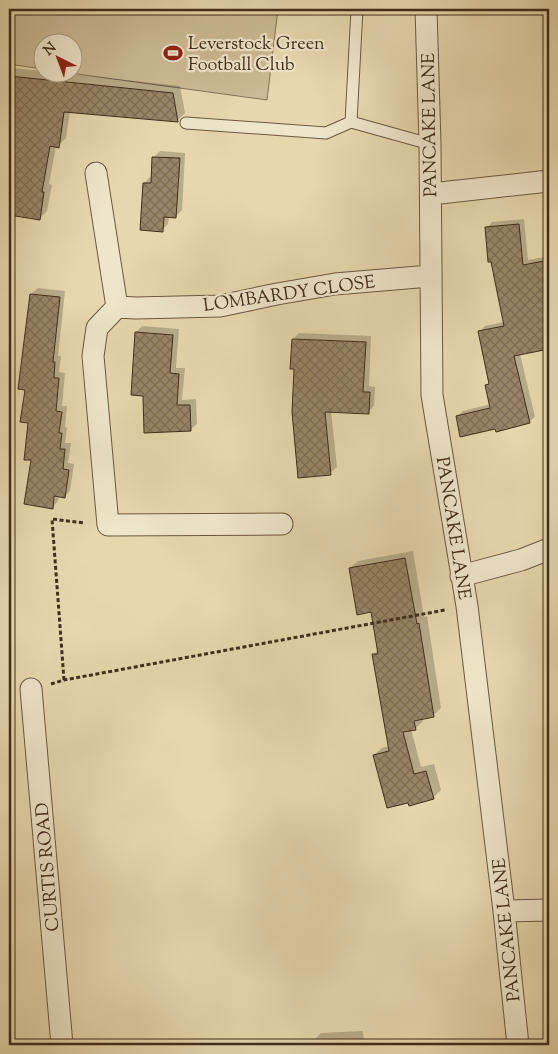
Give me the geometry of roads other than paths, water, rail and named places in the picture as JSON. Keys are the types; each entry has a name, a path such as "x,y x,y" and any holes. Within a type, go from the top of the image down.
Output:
{"street":[{"name":"PANCAKE LANE","path":"426,9 431,194 432,395 467,606 504,910 518,1045"},
{"path":"96,173 117,307 97,328 93,356 108,525 282,524"},
{"path":"431,194 549,181"},
{"name":"LOMBARDY CLOSE","path":"117,307 220,306 335,284 430,276"},
{"path":"462,576 521,560 549,549"},
{"name":"CURTIS ROAD","path":"31,689 62,1045"},
{"path":"504,910 549,911"}],"lane":[{"path":"351,122 357,9"},
{"path":"186,123 326,133 351,122 430,144"}],"place":[{"name":"Leverstock Green Football Club","path":"173,53"}]}
